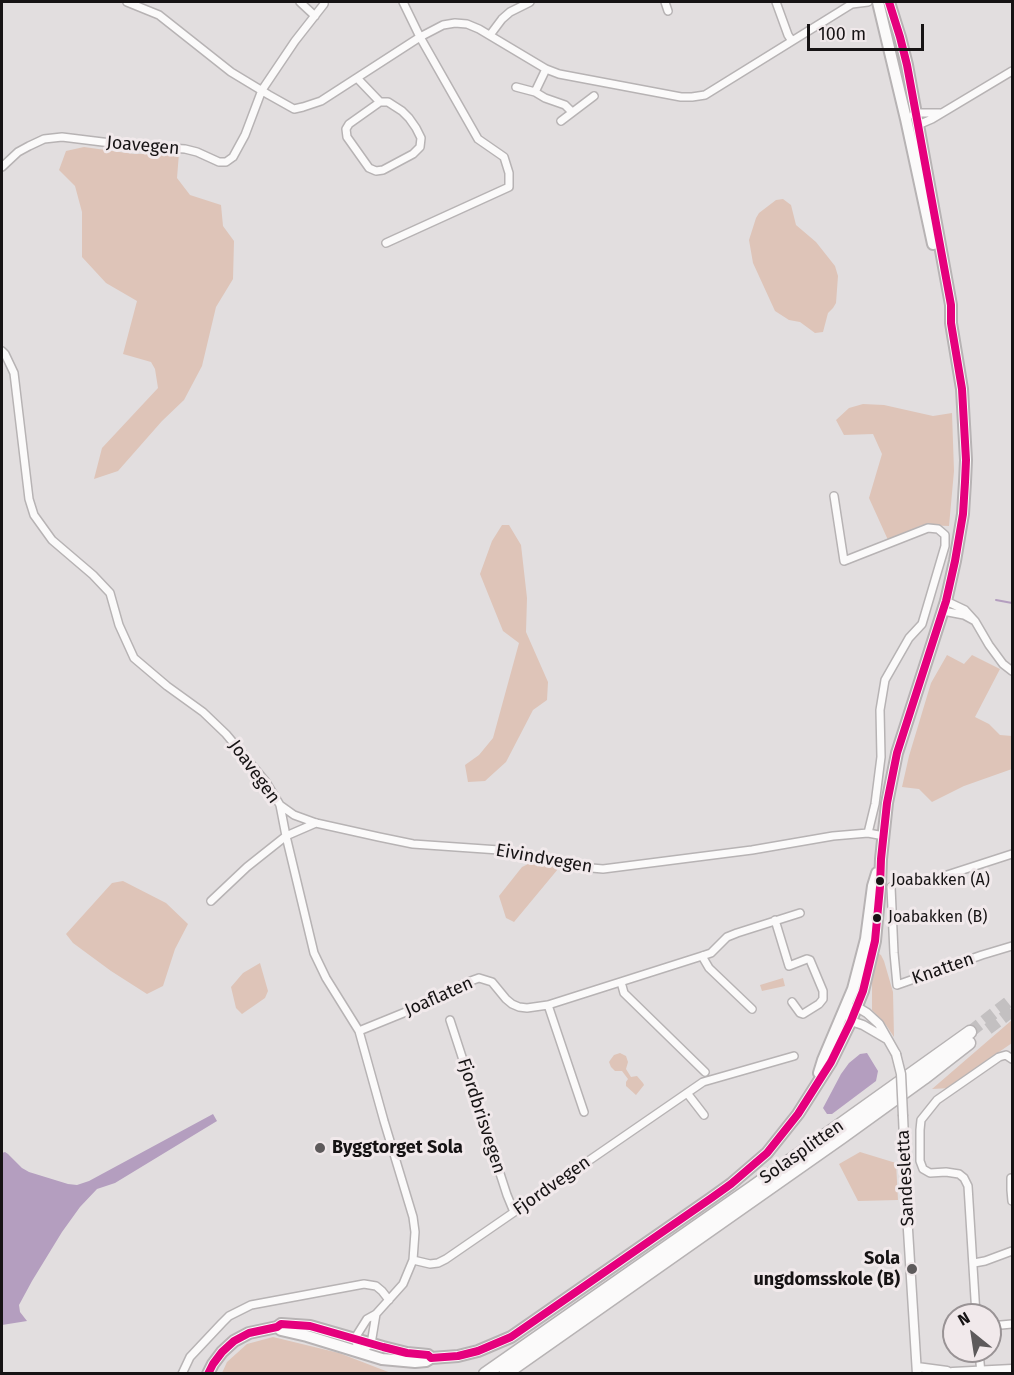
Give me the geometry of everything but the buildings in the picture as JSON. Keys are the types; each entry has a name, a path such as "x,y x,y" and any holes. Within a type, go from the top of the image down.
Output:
{"highway":[{"name":"Solasplitten","path":"485,1374 972,1035 897,1098 505,1374"}],"main road":[{"path":"277,1327 280,1330 382,1359 406,1362 458,1356 478,1351 511,1337 731,1184 767,1153 798,1114 831,1062 851,1021 870,965 885,887 880,859 887,803 897,753 956,561 963,514 966,460 962,389 951,323 878,2"},
{"path":"889,2 900,37 916,113 951,305 951,323"},
{"path":"817,1082 823,1060 853,989 866,939 885,887"},
{"path":"208,1374 222,1352 234,1341 249,1333 277,1327 281,1324 304,1325 407,1353 428,1355 431,1358"}],"street":[{"path":"127,2 159,15 231,72 294,109 321,101 420,37 443,25 455,23 468,24 546,69 572,77 681,97 705,95 853,3 867,2"},
{"path":"300,2 315,16"},
{"path":"386,243 508,187 508,173 504,157 478,139 420,37 403,2"},
{"path":"490,35 510,12 530,2"},
{"path":"665,2 668,11"},
{"path":"776,2 792,41"},
{"name":"Joavegen","path":"2,167 18,152 44,139 62,138 185,149 219,162 226,162 232,157 246,135 262,90 324,4"},
{"path":"535,92 546,69"},
{"path":"906,119 918,125 932,119 1012,71"},
{"path":"357,78 380,102 388,102 402,111 421,138 420,147 413,154 383,170 376,171 369,168 347,137 346,129 349,124 380,102"},
{"path":"516,87 535,92 565,105 572,112"},
{"path":"561,121 594,96"},
{"path":"906,119 916,113 940,113"},
{"name":"Joavegen","path":"2,351 14,373 29,499 34,515 52,540 93,575 110,593 119,625 134,658 203,712 226,734 266,782 280,805 314,953 326,978 359,1031 413,1217 414,1260 403,1284 376,1314 367,1319 355,1338"},
{"path":"834,496 844,561 928,528 939,529 945,535 945,546 922,624 909,638 885,680 880,710 881,757 875,804 868,833"},
{"path":"944,606 975,621 1003,664 1012,671"},
{"name":"Eivindvegen","path":"280,805 294,815 316,823 413,844 499,850 569,866 603,869 752,850 833,836 868,833 884,836"},
{"path":"211,901 247,867 286,836 316,823"},
{"path":"944,876 1012,854"},
{"name":"Knatten","path":"885,887 897,984 1012,946"},
{"name":"Joaflaten","path":"359,1031 423,1005 479,978 492,982 512,1004 527,1008 548,1005 702,956 737,933 800,913"},
{"path":"775,920 789,966 810,960 823,991 823,999 819,1004 803,1014 792,1002"},
{"path":"702,956 709,969 752,1010"},
{"path":"621,982 624,993 705,1072"},
{"path":"548,1005 584,1112"},
{"path":"857,1007 867,1013 879,1024 887,1039 851,1021 845,1011 857,1007"},
{"name":"Fjordbrisvegen","path":"450,1020 514,1212"},
{"name":"Sandesletta","path":"887,1039 896,1054 901,1074 917,1370"},
{"path":"976,1303 968,1186 964,1178 958,1174 930,1173 923,1169 919,1146 921,1120 937,1100 992,1062 1006,1055 1012,1059"},
{"name":"Fjordvegen","path":"414,1260 430,1264 446,1260 695,1087 709,1080 795,1056"},
{"path":"687,1094 704,1115"},
{"path":"1011,1178 1012,1201"},
{"path":"974,1263 1012,1251"},
{"path":"182,1374 190,1358 222,1323 229,1316 251,1305 364,1284 376,1286 382,1290 388,1300"},
{"path":"355,1338 358,1352 371,1344 376,1314"},
{"path":"917,1370 953,1372 1012,1370"},
{"path":"941,1374 953,1372"}],"shaded area":[{"path":"84,147 134,154 179,153 177,178 190,195 221,205 223,226 234,241 233,279 216,307 202,366 184,400 162,421 118,471 94,479 102,448 158,388 155,369 151,362 123,354 137,301 106,283 82,257 82,212 75,186 59,170 66,151"},
{"path":"783,199 791,205 796,225 816,242 835,266 838,276 836,303 828,313 823,332 815,333 800,322 789,320 775,311 753,263 749,240 756,218 776,200"},
{"path":"863,404 884,405 933,416 952,413 954,471 949,526 922,525 888,540 869,498 882,454 873,434 844,435 836,420 849,408"},
{"path":"502,525 509,525 521,545 527,598 526,632 548,682 547,700 533,710 506,762 485,781 468,782 465,765 479,755 493,738 519,643 503,631 480,574 492,541"},
{"path":"947,655 964,664 972,655 1000,669 975,717 989,724 1000,735 1012,736 1012,769 964,786 932,802 919,789 902,787 931,683"},
{"path":"534,861 558,869 514,922 506,918 499,896 522,867"},
{"path":"123,881 166,903 188,924 175,949 163,986 147,994 73,943 66,934 112,883"},
{"path":"876,952 884,961 893,992 894,1037 872,1010 872,976"},
{"path":"260,963 268,991 265,998 242,1014 236,1008 231,987 243,973"},
{"path":"783,978 785,986 762,991 760,985"},
{"path":"1012,1020 1012,1043 950,1088 932,1089"},
{"path":"620,1053 626,1056 628,1062 626,1069 631,1077 637,1076 644,1085 636,1095 626,1086 628,1079 622,1071 615,1071 609,1062 614,1055"},
{"path":"867,1053 878,1071 876,1081 832,1114 827,1114 823,1108 841,1074 860,1054"},
{"path":"213,1114 217,1121 115,1183 97,1189 80,1207 62,1232 19,1305 20,1312 27,1321 2,1325 2,1153 8,1154 29,1172 77,1185 89,1181"},
{"path":"860,1152 896,1163 898,1200 858,1201 839,1164"},
{"path":"273,1337 339,1353 391,1373 222,1373 227,1362 247,1344"}],"waterway":[{"path":"996,600 1012,603"}],"tunnel":[{"path":"970,1032 1012,999"},
{"path":"988,1029 1012,1011"}],"transit line":[{"path":"208,1374 222,1352 234,1341 249,1333 277,1327 281,1324 310,1326 407,1353 428,1355 431,1358 458,1356 478,1351 511,1337 731,1184 767,1153 798,1114 831,1062 863,991 875,941 887,803 897,753 946,601 963,514 965,482 962,389 951,323 951,305 907,65 889,2"}],"place":[{"name":"Joabakken (A)","path":"880,881"},
{"name":"Joabakken (B)","path":"877,918"},
{"name":"Byggtorget Sola","path":"320,1148"},
{"name":"Sola ungdomsskole (B)","path":"912,1269"}]}
